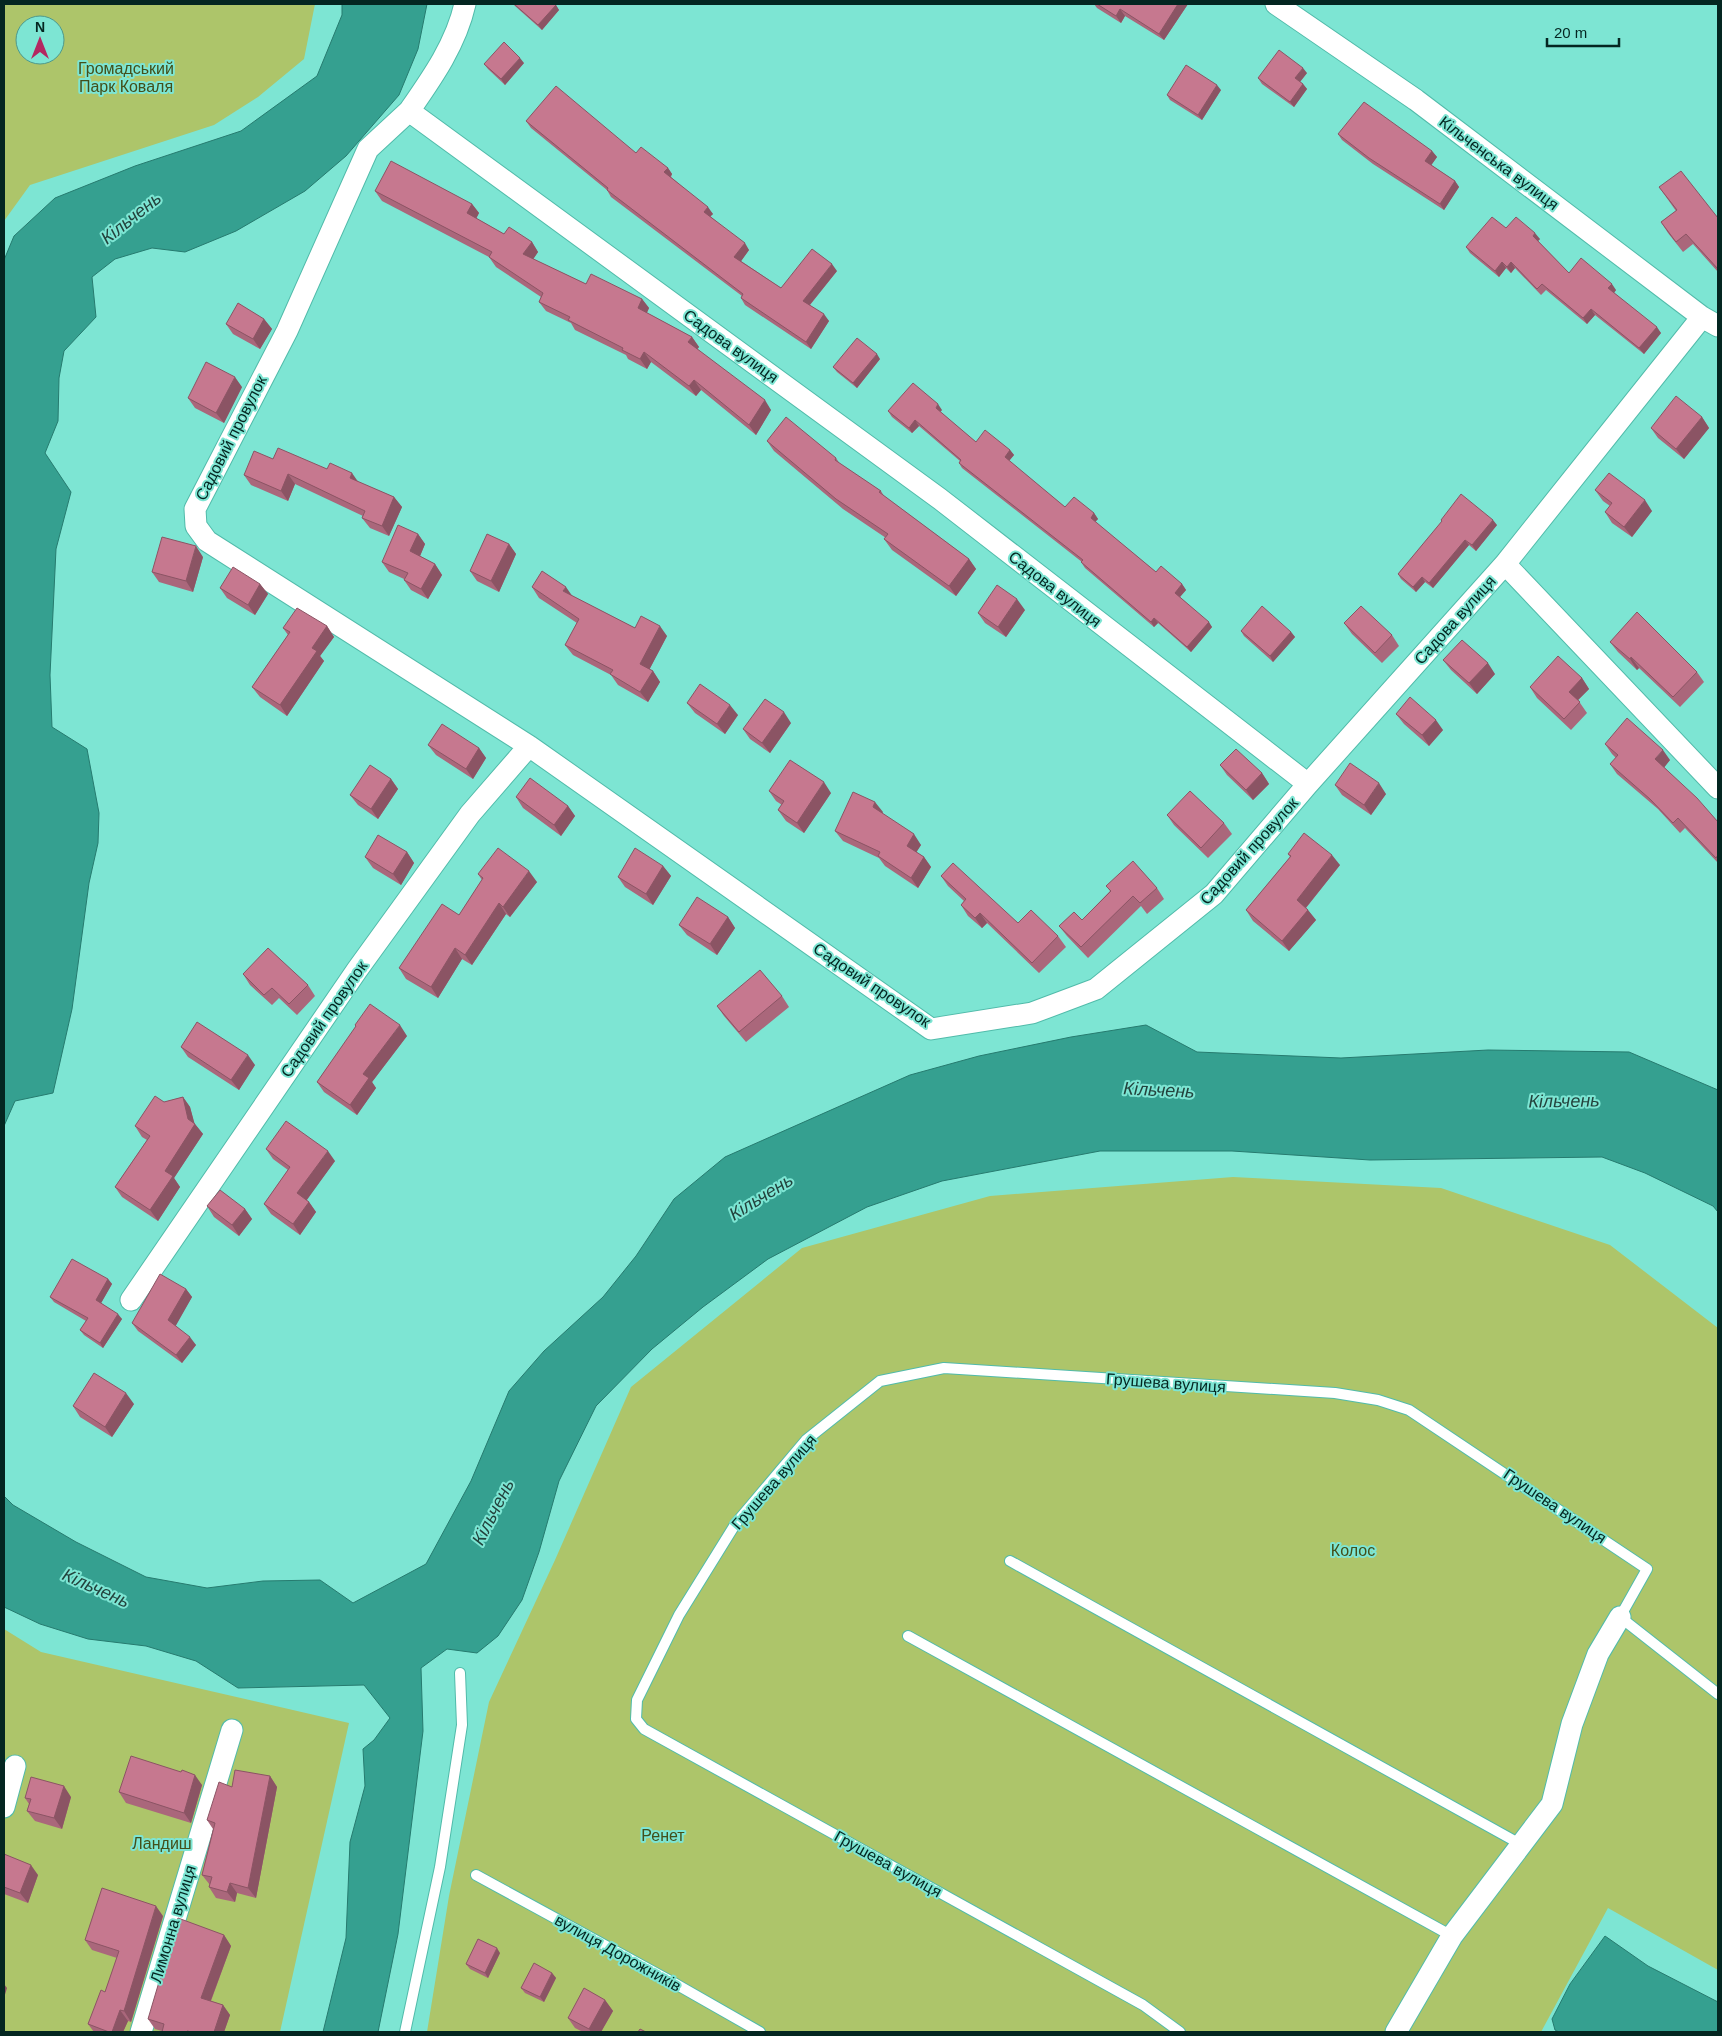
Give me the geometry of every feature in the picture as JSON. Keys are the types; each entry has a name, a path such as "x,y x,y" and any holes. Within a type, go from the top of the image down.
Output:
{"street":[{"path":"409,111 440,68 463,14 465,4"},
{"name":"Кільченська вулиця","path":"1276,4 1416,100 1710,322"},
{"name":"Садовий провулок","path":"409,111 368,149 286,331 195,508 196,526 207,541 529,746 931,1028 1032,1013 1096,989 1214,894 1308,784"},
{"name":"Садова вулиця","path":"409,111 940,499 1308,784 1505,564 1718,788"},
{"path":"1505,564 1710,322"},
{"name":"Садовий провулок","path":"131,1300 363,962 470,814 529,746"},
{"path":"1396,2032 1452,1936 1552,1804 1572,1724 1598,1654 1620,1617"},
{"name":"Лимонна вулиця","path":"140,2032 232,1730"},
{"path":"4,1807 14,1766"}],"lane":[{"name":"Грушева вулиця","path":"1180,2032 1143,2005 644,1729 636,1719 637,1700 680,1615 736,1523 806,1440 880,1381 944,1368 1335,1393 1378,1400 1410,1410 1647,1569 1620,1617"},
{"path":"1010,1561 1522,1845"},
{"path":"1620,1617 1718,1694"},
{"path":"908,1636 1452,1936"},
{"path":"405,2032 440,1867 462,1725 460,1673"},
{"name":"вулиця Дорожників","path":"476,1875 760,2032"}],"green space":[{"name":"Громадський Парк Коваля","path":"4,4 315,4 304,59 258,97 214,125 30,185 4,221"},
{"name":"Колос","path":"1233,1177 1441,1188 1610,1245 1718,1328 1718,1970 1608,1908 1541,2032 427,2032 449,1896 489,1702 555,1560 631,1387 802,1248 990,1196"},
{"name":"Ландиш","path":"4,1629 41,1652 349,1723 280,2032 4,2032"}],"water":[{"name":"Кільчень","path":"342,4 427,4 418,49 399,95 346,156 305,191 236,231 185,252 152,248 115,259 92,277 96,317 64,351 59,378 58,421 45,453 71,492 56,549 50,675 52,727 87,749 99,813 98,843 89,883 72,1009 53,1093 15,1101 4,1126 4,260 14,236 55,198 135,166 241,131 317,76 342,15"},
{"name":"Кільчень","path":"1146,1025 1197,1052 1341,1058 1488,1050 1629,1052 1718,1090 1718,1212 1713,1206 1645,1173 1602,1157 1370,1160 1232,1151 1100,1151 942,1181 867,1207 768,1259 703,1307 652,1349 596,1406 559,1481 539,1552 522,1600 498,1636 477,1653 447,1649 421,1668 423,1731 398,1934 378,2032 323,2032 346,1938 350,1842 365,1786 363,1749 374,1740 390,1718 364,1685 238,1688 196,1661 146,1646 88,1639 40,1624 4,1607 4,1496 13,1505 76,1542 146,1577 207,1588 263,1581 320,1580 353,1603 426,1564 471,1481 509,1391 544,1351 603,1297 636,1256 674,1199 725,1157 910,1075 979,1056 1071,1037"},
{"path":"1605,1936 1648,1966 1718,2002 1718,2032 1559,2032 1555,2030 1552,2019 1570,1984"}],"building":[{"path":"514,4 555,4 556,5 538,25"},
{"path":"1097,4 1178,4 1159,34 1120,9 1116,16"},
{"path":"504,42 520,58 501,79 484,64"},
{"path":"1279,50 1303,68 1295,78 1303,84 1290,102 1258,78"},
{"path":"1186,65 1217,85 1198,115 1167,95"},
{"path":"556,86 636,153 641,147 668,168 664,172 708,207 704,212 745,243 734,257 781,288 812,249 832,264 803,301 824,314 806,342 741,298 743,294 607,190 608,188 526,121"},
{"path":"1364,102 1432,151 1425,161 1455,181 1440,204 1369,158 1338,134"},
{"path":"391,161 472,204 467,213 504,234 509,227 532,242 523,254 586,284 591,274 642,299 638,308 692,337 688,342 765,400 749,425 694,380 689,386 644,352 640,359 622,350 623,348 568,320 570,317 539,302 543,293 489,257 492,252 375,191"},
{"path":"1681,171 1718,218 1718,269 1686,234 1676,242 1661,222 1677,210 1659,187"},
{"path":"1492,217 1506,228 1516,217 1535,233 1533,236 1569,273 1581,258 1612,284 1608,288 1657,327 1639,348 1591,309 1583,318 1542,284 1537,289 1511,262 1507,267 1502,262 1495,271 1466,247"},
{"path":"238,303 264,319 253,339 226,324"},
{"path":"857,338 877,354 853,383 833,367"},
{"path":"206,362 235,377 216,413 188,398"},
{"path":"913,383 938,404 936,408 976,442 985,430 1010,450 1005,457 1065,507 1074,497 1094,513 1091,518 1156,572 1161,566 1182,584 1175,593 1209,622 1187,647 1154,618 1151,622 1081,562 1083,560 959,463 961,460 915,420 909,428 888,411"},
{"path":"1676,396 1702,417 1676,449 1651,428"},
{"path":"786,417 836,458 835,460 881,491 879,492 969,559 949,586 884,539 888,534 836,499 767,441"},
{"path":"278,448 327,469 330,463 352,473 350,478 394,497 382,526 362,518 365,511 288,474 281,491 244,475 254,451 273,459"},
{"path":"1609,473 1645,500 1624,527 1605,512 1612,503 1595,490"},
{"path":"1461,494 1493,520 1472,545 1465,540 1429,583 1422,577 1413,587 1398,574 1442,521"},
{"path":"398,525 418,534 410,551 435,564 421,589 404,580 408,573 382,562"},
{"path":"487,534 509,544 491,581 470,571"},
{"path":"162,537 196,546 186,581 152,572"},
{"path":"233,567 260,584 248,605 220,588"},
{"path":"542,571 566,587 563,591 635,628 641,616 660,626 640,664 653,671 640,692 610,674 613,670 565,645 579,619 532,587"},
{"path":"997,585 1017,599 998,627 978,613"},
{"path":"1262,606 1291,632 1270,656 1241,631"},
{"path":"1361,606 1392,635 1375,653 1344,623"},
{"path":"297,608 327,626 312,648 317,651 280,705 252,687 290,632 283,628"},
{"path":"1637,612 1697,672 1673,697 1631,657 1630,659 1610,642"},
{"path":"1462,640 1488,663 1469,683 1443,660"},
{"path":"1558,656 1582,678 1569,692 1580,702 1564,719 1530,687"},
{"path":"700,684 730,705 717,724 687,703"},
{"path":"1410,697 1436,720 1422,735 1396,714"},
{"path":"765,699 784,712 762,743 743,729"},
{"path":"1627,718 1663,750 1655,759 1697,798 1718,822 1718,855 1716,858 1678,818 1673,823 1650,799 1610,764 1618,755 1605,744"},
{"path":"442,724 479,748 466,769 428,745"},
{"path":"1236,749 1262,773 1246,790 1220,765"},
{"path":"790,760 824,782 797,823 778,810 784,801 769,791"},
{"path":"1350,763 1379,783 1364,805 1335,785"},
{"path":"370,765 391,779 371,809 350,795"},
{"path":"530,778 568,806 554,825 516,797"},
{"path":"1190,791 1224,823 1201,848 1167,815"},
{"path":"853,792 875,802 873,807 914,834 907,846 924,857 911,878 878,856 880,852 835,831"},
{"path":"1304,833 1332,855 1297,900 1308,910 1282,941 1246,910 1291,856 1288,854"},
{"path":"378,835 407,852 393,874 365,857"},
{"path":"498,848 529,871 503,907 499,903 465,955 455,948 431,987 399,968 442,904 459,915 483,878 478,874"},
{"path":"635,848 663,866 646,894 618,877"},
{"path":"1133,861 1157,888 1140,903 1133,896 1081,947 1059,926 1074,912 1082,920 1111,891 1106,886"},
{"path":"953,863 1018,923 1031,910 1058,936 1032,963 980,913 975,918 961,905 966,899 941,876"},
{"path":"697,897 728,917 710,944 679,925"},
{"path":"268,948 308,985 289,1004 272,988 264,995 243,974"},
{"path":"760,970 782,996 739,1032 717,1006"},
{"path":"370,1004 400,1025 363,1074 369,1078 350,1105 317,1082"},
{"path":"197,1022 248,1055 231,1080 181,1047"},
{"path":"155,1096 164,1102 183,1097 188,1119 195,1124 165,1171 173,1176 150,1210 115,1187 150,1136 135,1126"},
{"path":"286,1121 328,1151 297,1193 309,1202 293,1224 264,1204 290,1167 266,1149"},
{"path":"220,1190 245,1209 232,1225 207,1206"},
{"path":"72,1259 108,1279 96,1300 118,1314 100,1343 80,1330 88,1318 50,1297"},
{"path":"160,1274 186,1289 168,1320 190,1337 176,1355 132,1323"},
{"path":"94,1373 126,1393 105,1427 73,1406"},
{"path":"131,1756 195,1775 184,1813 119,1792"},
{"path":"235,1770 270,1776 248,1888 230,1883 227,1892 209,1887 212,1877 202,1875 215,1823 207,1820 219,1782 232,1787"},
{"path":"31,1777 64,1786 54,1818 27,1811 31,1799 25,1798"},
{"path":"4,1854 31,1865 20,1893 4,1887"},
{"path":"102,1888 156,1906 124,2011 120,2010 112,2032 88,2024 101,1990 105,1992 119,1951 85,1940"},
{"path":"178,1918 224,1935 201,1998 223,2005 214,2032 162,2032 164,2024 148,2019"},
{"path":"478,1939 497,1948 485,1973 466,1964"},
{"path":"534,1963 552,1973 540,1997 521,1988"},
{"path":"584,1988 605,2000 589,2029 568,2018"}],"park label":[{"name":"Ренет","path":"663,1835"}]}
